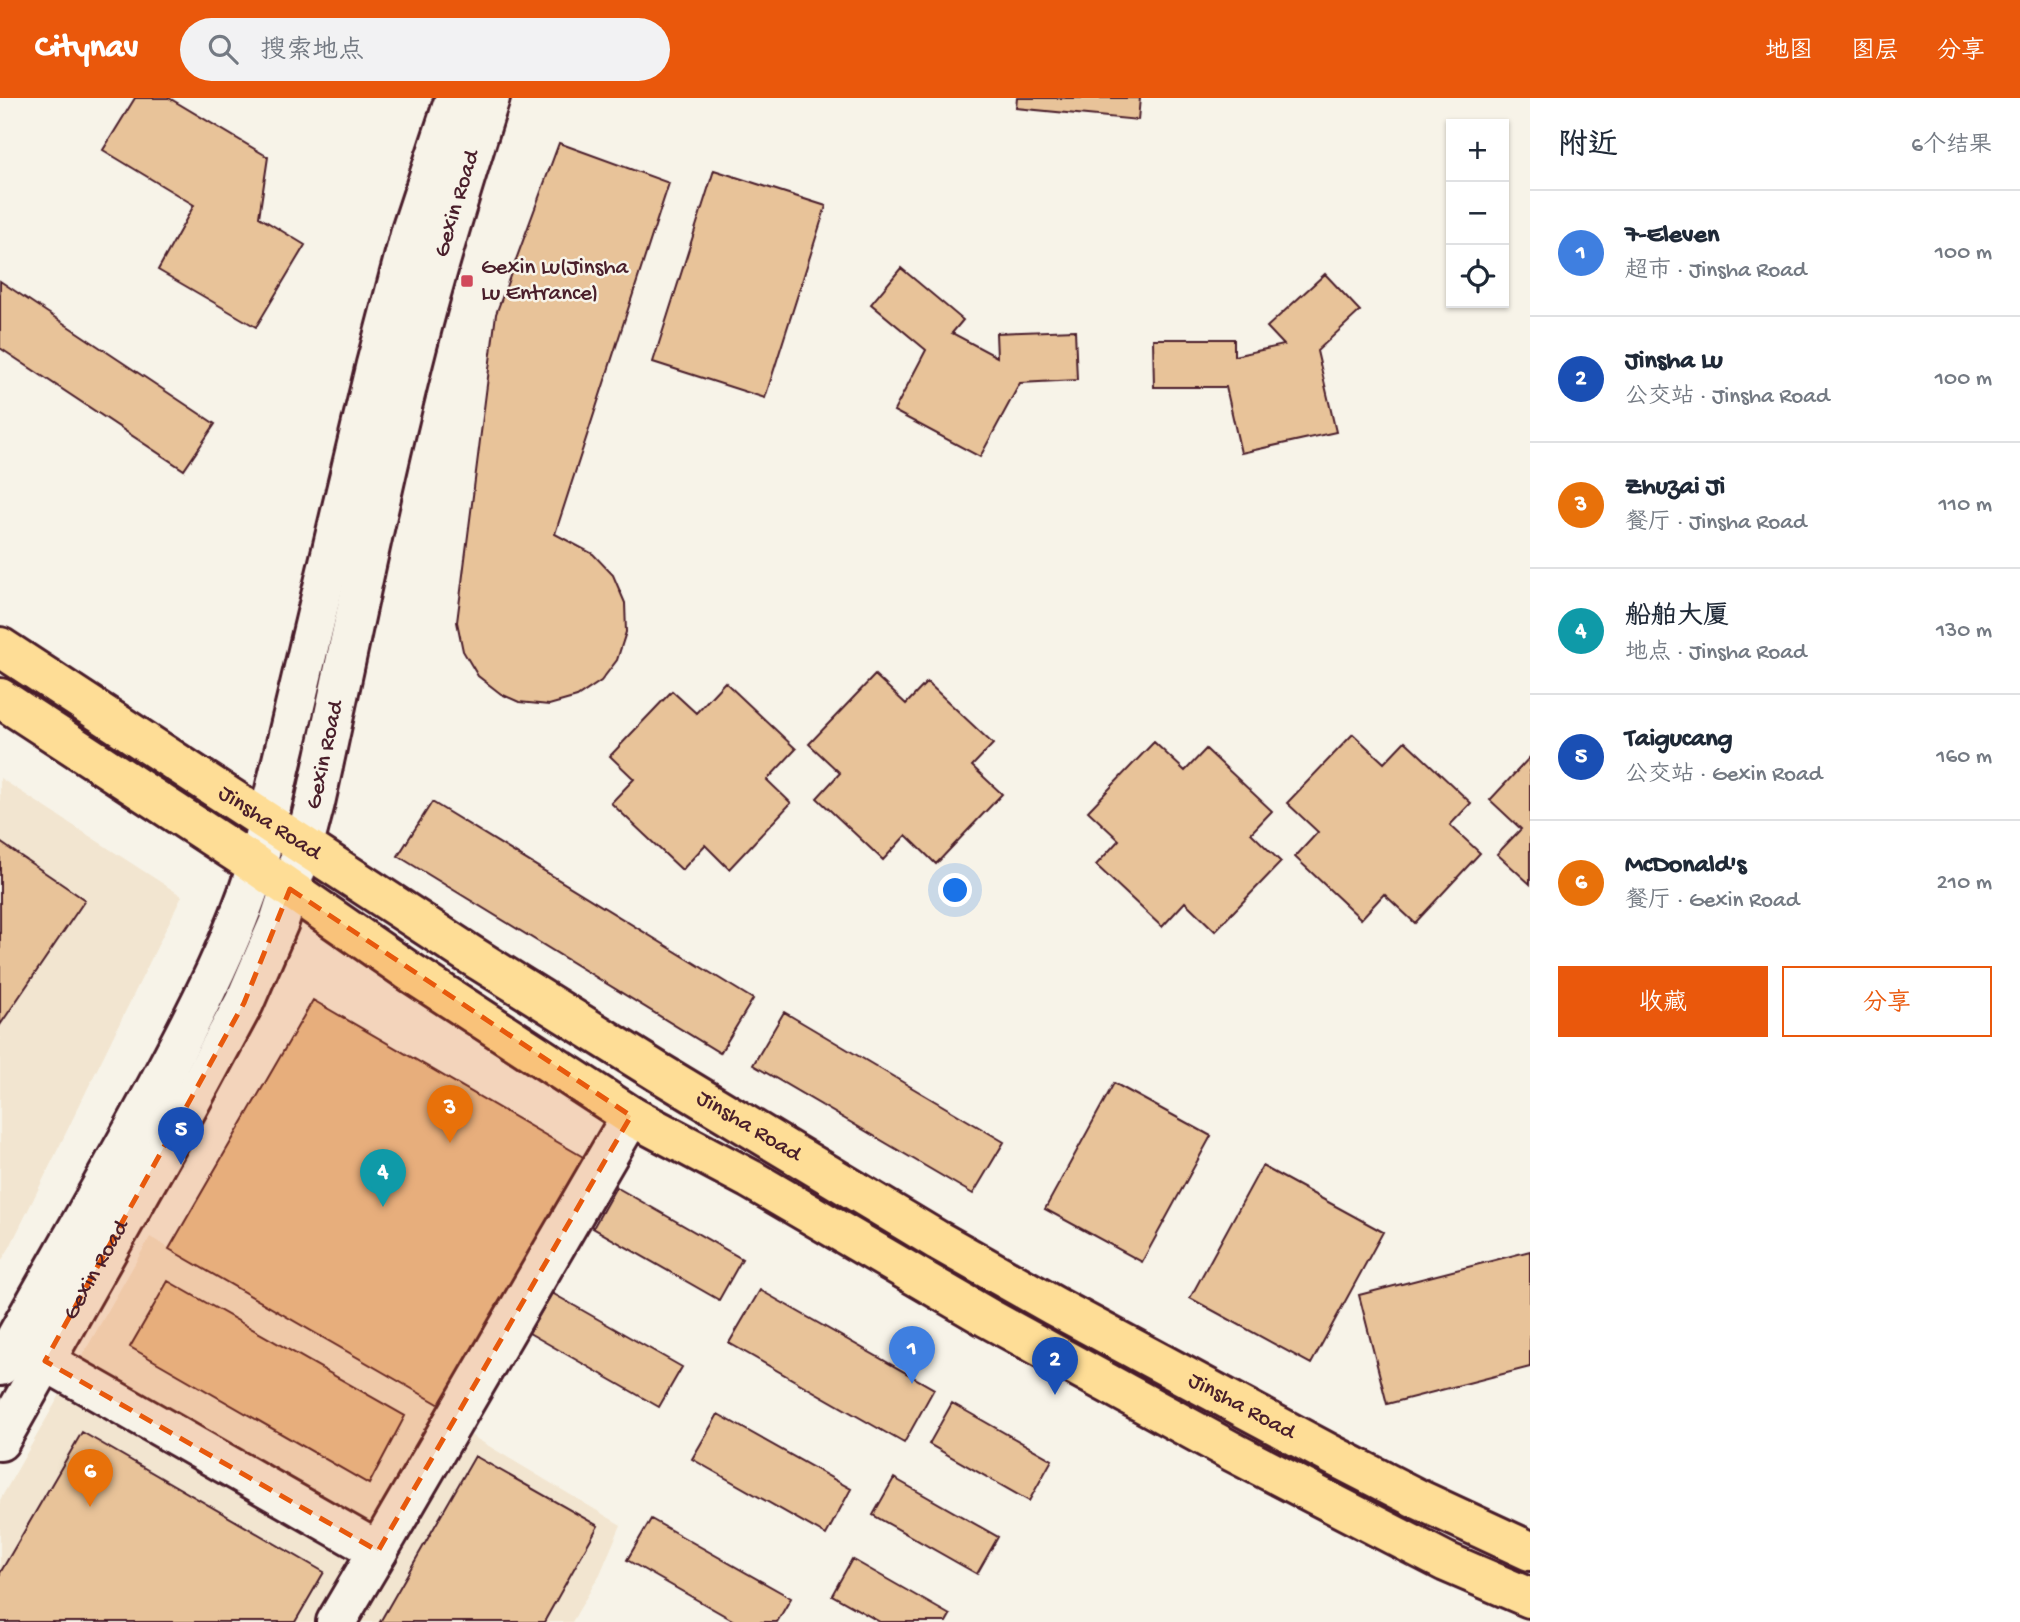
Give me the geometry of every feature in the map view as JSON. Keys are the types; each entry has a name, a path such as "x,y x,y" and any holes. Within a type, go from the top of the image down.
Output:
{"main road":[{"name":"Jinsha Road","path":"0,647 469,954 937,1240 1328,1453 1530,1552"},
{"name":"Jinsha Road","path":"0,698 631,1116 750,1179 988,1318 1233,1452 1446,1562 1530,1598"}],"street":[{"name":"Gexin Road","path":"0,1366 142,1112 195,1013 242,914 257,866 376,364 411,231 455,98"},
{"name":"Gexin Road","path":"0,1441 244,1003 279,922 304,845 422,327 490,98"},
{"path":"336,1622 631,1116"},
{"path":"45,1361 378,1551"}],"highlighted area":[{"path":"290,889 631,1116 378,1551 45,1361 244,1003"}],"shaded area":[{"path":"0,778 182,896 0,1263"},
{"path":"150,1237 454,1413 462,1430 621,1525 600,1574 572,1622 0,1622 0,1500"}],"building":[{"path":"135,98 169,98 268,157 259,217 305,245 256,327 158,270 194,205 103,150"},
{"path":"1017,98 1140,98 1138,120 1016,108"},
{"path":"559,143 669,183 555,534 593,554 613,575 625,603 626,632 617,660 601,681 577,697 549,705 519,702 501,694 478,676 463,651 457,622 496,314"},
{"path":"714,170 826,206 765,398 653,362"},
{"path":"901,268 963,320 952,333 997,357 996,333 1075,330 1077,380 1020,383 980,457 894,411 926,350 871,304"},
{"path":"1325,274 1360,311 1317,351 1336,432 1241,453 1226,387 1154,387 1153,339 1234,339 1234,356 1284,345 1267,327"},
{"path":"0,281 215,424 184,470 0,348"},
{"path":"875,675 906,704 927,682 993,744 972,766 1002,794 936,864 906,835 883,860 817,798 840,773 809,744"},
{"path":"725,682 796,749 767,780 791,803 729,869 705,845 682,870 611,803 634,779 610,756 672,691 696,713"},
{"path":"1353,734 1384,763 1405,741 1471,803 1450,825 1480,853 1415,923 1384,894 1361,919 1295,857 1318,832 1287,803"},
{"path":"1154,742 1185,771 1206,749 1272,811 1251,833 1281,862 1215,931 1185,902 1162,927 1096,865 1119,840 1088,811"},
{"path":"1530,757 1530,884 1497,854 1521,829 1490,800"},
{"path":"432,802 753,999 720,1053 398,856"},
{"path":"0,842 85,900 0,1025"},
{"path":"313,1000 597,1165 454,1413 169,1249"},
{"path":"784,1012 1004,1142 973,1194 753,1065"},
{"path":"1114,1083 1211,1136 1142,1262 1045,1209"},
{"path":"1262,1166 1383,1232 1311,1364 1190,1298"},
{"path":"616,1187 742,1259 719,1300 593,1228"},
{"path":"1530,1251 1530,1367 1387,1404 1359,1295"},
{"path":"168,1281 405,1416 369,1484 130,1347"},
{"path":"760,1290 934,1389 904,1443 729,1343"},
{"path":"552,1293 682,1367 659,1407 529,1333"},
{"path":"952,1403 1052,1460 1029,1501 929,1444"},
{"path":"718,1414 851,1489 826,1535 692,1459"},
{"path":"82,1432 324,1572 295,1622 0,1622 0,1573"},
{"path":"475,1456 598,1526 544,1622 380,1622"},
{"path":"894,1478 998,1537 977,1574 873,1515"},
{"path":"651,1519 791,1598 777,1622 736,1622 627,1560"},
{"path":"852,1559 950,1615 946,1622 880,1622 832,1595"}],"place":[{"name":"Gexin Lu(Jinsha Lu Entrance)","path":"467,281"},
{"name":"Zhuzai Ji","path":"450,1143"},
{"name":"Taigucang","path":"181,1165"},
{"name":"船舶大厦","path":"383,1207"},
{"name":"7-Eleven","path":"912,1384"},
{"name":"Jinsha Lu","path":"1055,1395"},
{"name":"McDonald's","path":"90,1507"}]}
